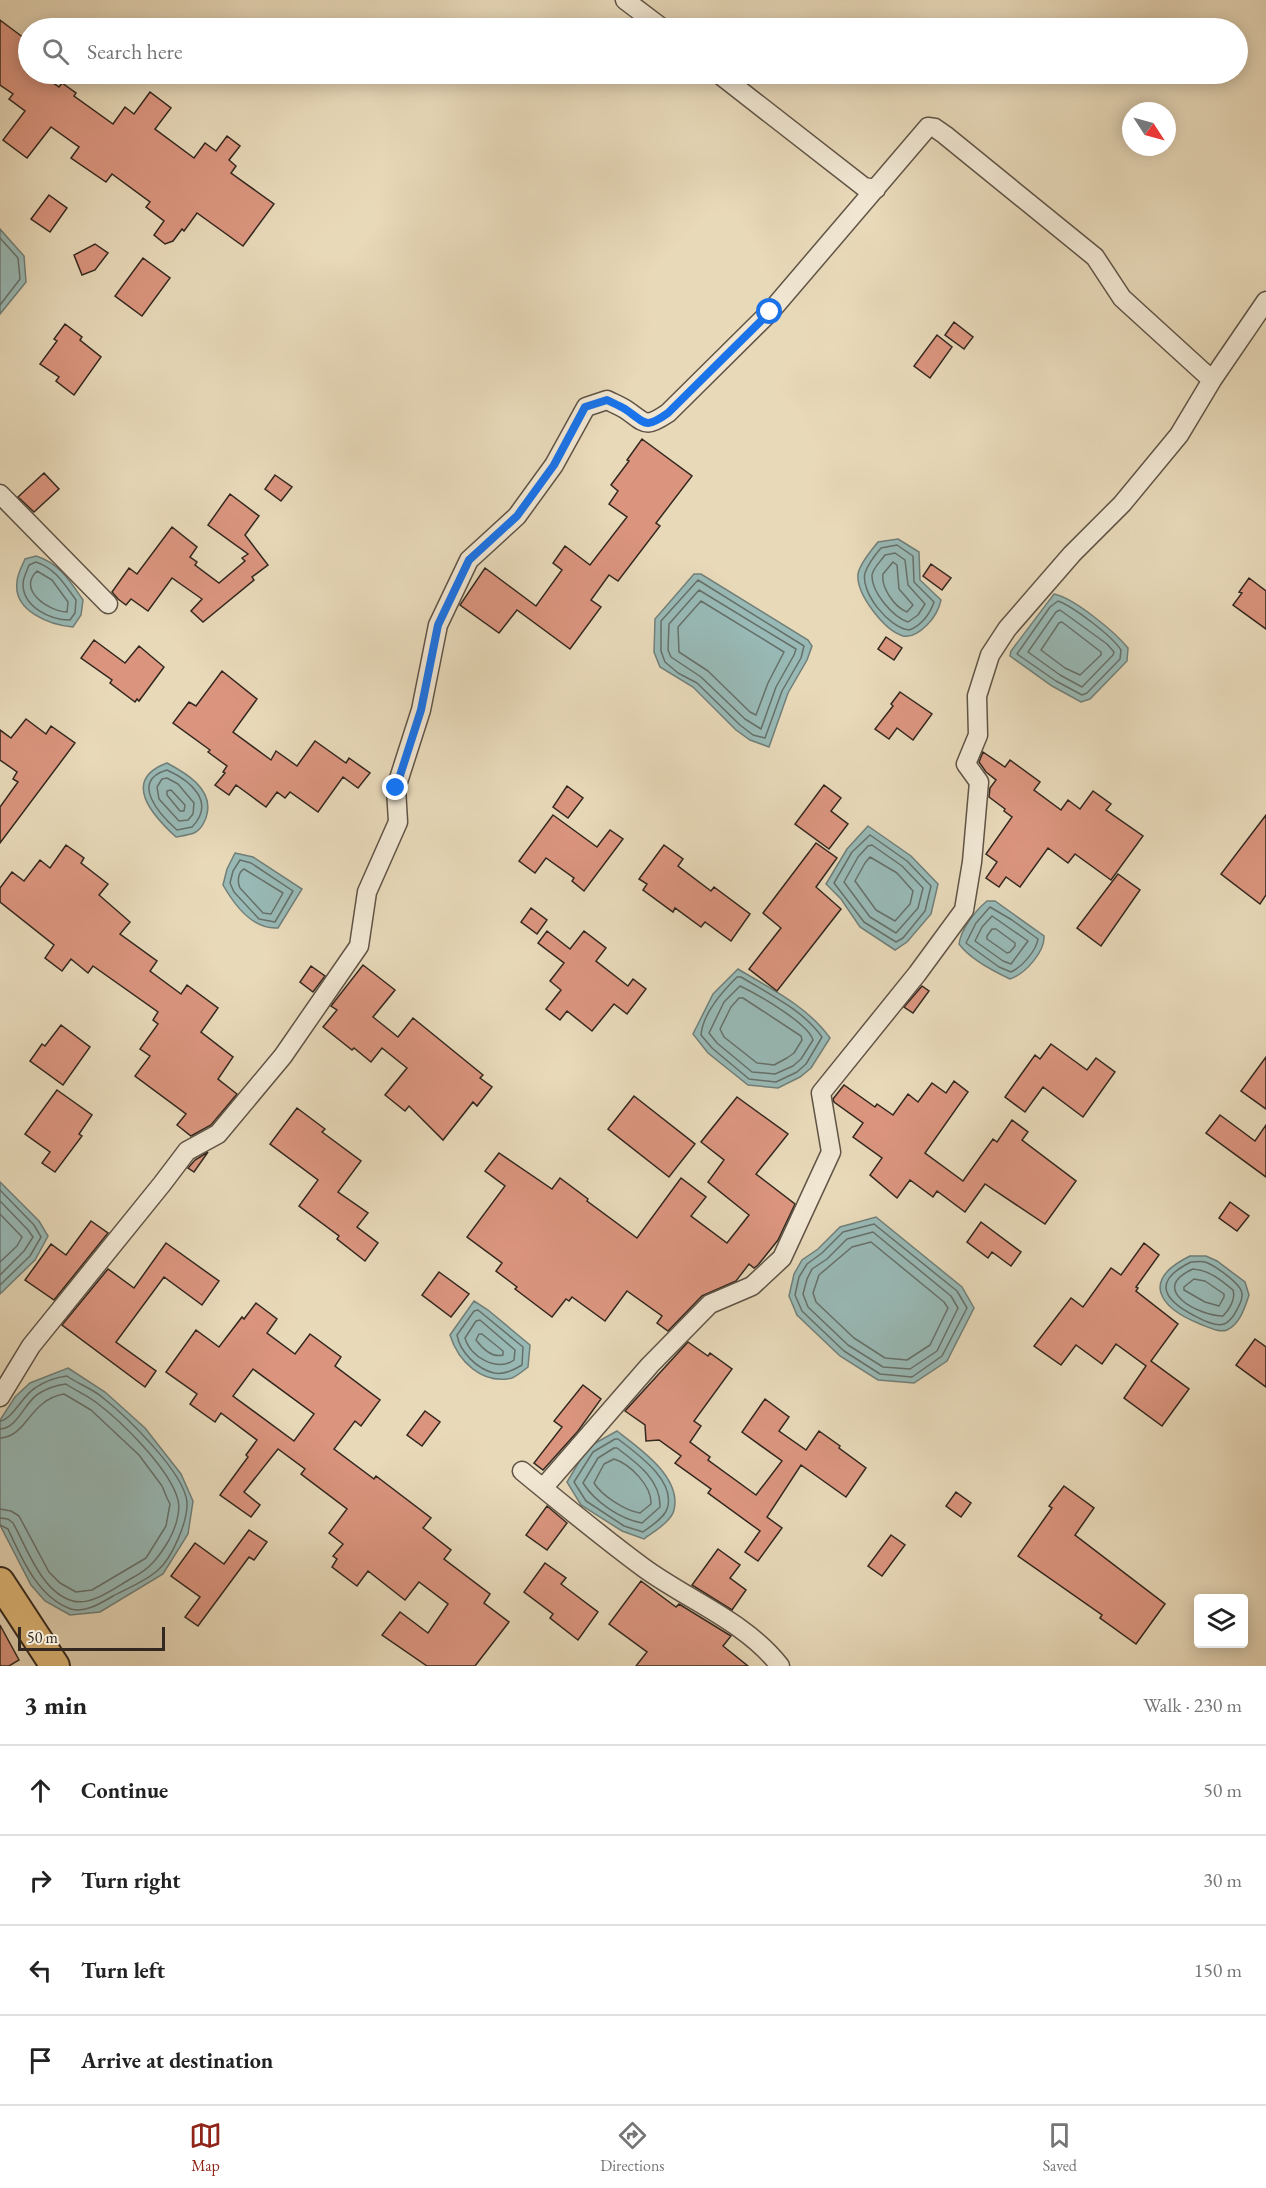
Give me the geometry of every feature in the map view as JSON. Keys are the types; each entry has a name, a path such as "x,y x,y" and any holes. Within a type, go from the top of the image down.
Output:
{"main road":[{"path":"0,1582 55,1666"}],"street":[{"path":"625,0 649,18"},
{"path":"732,84 864,187 876,189"},
{"path":"0,1397 31,1346 187,1151 218,1134 283,1056 359,946 367,892 398,822 396,788 421,710 438,625 469,560 517,516 554,465 585,407 607,400 625,409 641,423 655,423 668,413 770,312 928,127 935,128 998,176 1055,226 1095,257 1122,298 1212,380"},
{"path":"543,1488 650,1365 710,1304 752,1286 782,1258 831,1152 821,1093 917,974 964,910 972,862 979,782 966,764 978,735 977,696 990,655 1007,629 1072,554 1122,504 1179,435 1212,380 1266,301"},
{"path":"0,494 108,604"},
{"path":"522,1471 645,1569 734,1625 770,1652 780,1666"}],"water":[{"path":"0,229 24,256 26,282 0,314"},
{"path":"898,539 919,552 920,580 941,600 936,613 927,625 910,636 903,636 880,619 866,601 858,574 866,557 878,542"},
{"path":"36,556 58,568 83,600 81,615 73,627 44,620 35,615 21,601 17,592 19,573 25,559"},
{"path":"694,574 701,574 808,640 812,646 807,660 788,693 769,747 750,740 736,730 693,687 660,667 654,652 655,619"},
{"path":"1054,594 1094,616 1128,648 1127,661 1090,699 1081,702 1052,686 1010,656 1011,651"},
{"path":"167,763 190,777 206,797 208,805 206,816 197,832 176,837 158,819 145,798 143,788 146,779 153,770"},
{"path":"868,826 911,856 938,884 931,914 907,942 895,950 860,927 841,899 826,884 847,849"},
{"path":"235,853 253,857 302,889 278,928 269,928 253,921 233,901 223,885 227,869"},
{"path":"987,901 995,901 1044,936 1041,949 1033,962 1010,979 975,960 959,944 969,921"},
{"path":"738,969 799,1007 830,1038 811,1068 800,1077 778,1088 748,1085 708,1053 693,1034 713,994"},
{"path":"0,1182 39,1221 48,1236 35,1260 0,1294"},
{"path":"876,1217 962,1287 974,1308 947,1361 914,1383 878,1380 840,1356 797,1315 789,1296 794,1274 802,1260 818,1249 840,1227"},
{"path":"1190,1256 1206,1256 1217,1261 1245,1282 1249,1295 1246,1305 1239,1319 1227,1330 1214,1329 1186,1317 1174,1310 1161,1293 1161,1284 1165,1274"},
{"path":"474,1301 530,1345 528,1367 514,1377 501,1379 481,1374 465,1362 454,1345 450,1335"},
{"path":"68,1368 105,1392 145,1428 181,1474 193,1501 188,1534 163,1574 100,1612 70,1615 45,1601 31,1585 0,1525 0,1420 15,1397 30,1383"},
{"path":"617,1431 657,1464 672,1486 675,1498 674,1510 669,1519 644,1539 622,1531 581,1505 567,1482 588,1447"}],"building":[{"path":"0,20 18,34 18,84 55,84 59,87 63,84 76,93 74,96 113,124 125,107 134,114 150,92 171,108 155,129 194,158 205,143 216,151 227,136 240,146 229,160 236,166 231,173 274,204 243,246 197,213 184,231 182,229 173,241 165,244 154,235 164,221 146,207 150,202 112,174 106,182 71,158 79,147 51,127 27,158 3,140 25,111 9,99 13,94 0,85"},
{"path":"49,195 67,208 50,232 31,219"},
{"path":"95,244 108,253 95,270 82,275 74,255"},
{"path":"143,258 170,278 142,316 115,296"},
{"path":"954,322 973,337 964,349 945,335"},
{"path":"65,324 82,337 80,340 101,357 74,395 56,381 59,377 40,364 57,341 54,339"},
{"path":"937,335 952,347 930,378 914,366"},
{"path":"642,439 692,476 656,523 660,526 618,581 609,575 591,600 601,607 570,649 517,610 499,633 460,605 485,568 536,606 562,570 553,563 565,546 590,565 627,517 609,504 618,491 611,485"},
{"path":"44,473 59,489 34,512 18,497"},
{"path":"275,475 292,487 281,501 265,489"},
{"path":"230,494 259,516 245,535 268,565 252,577 254,580 203,622 191,611 202,599 172,578 148,611 131,599 126,605 118,599 112,592 129,568 137,574 172,527 197,547 190,557 197,562 195,565 219,583 245,561 242,558 248,554 208,525"},
{"path":"931,564 951,578 942,590 923,576"},
{"path":"1249,578 1266,591 1266,629 1233,605"},
{"path":"886,637 902,648 894,660 878,649"},
{"path":"94,640 125,663 139,646 164,667 139,701 137,699 135,702 110,683 112,680 81,658"},
{"path":"222,671 257,699 233,732 271,760 276,751 297,766 315,741 346,763 349,758 370,773 358,788 343,777 318,812 290,792 285,798 277,792 266,807 236,785 229,795 215,785 225,773 223,772 227,766 208,752 210,750 173,723 189,702 196,706"},
{"path":"900,692 932,714 913,740 897,728 889,739 875,729 893,706 891,704"},
{"path":"26,719 46,734 51,726 75,743 0,843 0,807 18,782 13,779 17,772 0,760 0,730 11,738"},
{"path":"983,752 1005,767 1010,760 1040,782 1034,790 1061,810 1068,800 1080,809 1093,791 1111,804 1106,810 1143,836 1111,880 1075,854 1068,863 1048,848 1020,887 1006,877 999,887 986,878 997,862 986,854 1012,817 989,797 990,788 996,780 979,762"},
{"path":"824,785 841,798 831,811 848,824 829,849 795,824"},
{"path":"567,786 583,798 568,818 553,807"},
{"path":"553,815 597,847 610,830 623,839 584,891 572,881 574,878 546,858 535,873 519,861"},
{"path":"1266,815 1266,895 1260,904 1221,874"},
{"path":"816,843 837,858 816,887 841,909 777,991 749,969 781,928 763,913"},
{"path":"66,845 84,858 81,863 108,884 99,895 130,922 120,934 157,961 150,971 181,994 187,985 218,1008 201,1032 233,1057 218,1079 237,1094 211,1125 191,1136 177,1125 186,1114 135,1076 150,1056 140,1049 158,1024 153,1020 158,1012 93,966 88,973 71,959 62,971 45,958 54,945 0,902 0,888 12,872 24,881 40,860 50,868"},
{"path":"664,845 683,859 678,866 711,891 714,887 750,914 731,941 705,922 701,927 675,908 673,912 643,890 647,884 639,879"},
{"path":"1118,874 1140,890 1101,946 1077,928"},
{"path":"531,908 547,920 537,934 521,922"},
{"path":"547,931 570,949 584,931 606,948 596,961 628,986 633,979 646,989 627,1014 614,1004 592,1031 567,1011 560,1020 546,1009 561,990 550,981 564,963 538,943"},
{"path":"363,965 395,990 373,1017 398,1037 413,1018 483,1075 480,1078 492,1087 477,1106 473,1102 443,1140 409,1106 405,1111 385,1095 407,1068 382,1048 371,1062 323,1027 337,1010 331,1006"},
{"path":"311,966 325,976 313,992 300,982"},
{"path":"922,986 929,991 913,1013 904,1007"},
{"path":"61,1025 90,1047 63,1085 30,1061 42,1044 45,1046"},
{"path":"1051,1044 1087,1070 1096,1058 1115,1072 1083,1117 1043,1087 1025,1112 1005,1097 1035,1055 1040,1059"},
{"path":"1266,1057 1266,1109 1241,1091"},
{"path":"954,1081 968,1092 925,1153 963,1181 993,1139 997,1142 1012,1120 1028,1132 1022,1140 1076,1181 1045,1224 985,1184 965,1212 937,1191 933,1197 910,1180 897,1198 870,1175 882,1158 853,1137 863,1123 833,1099 844,1085 875,1107 877,1104 893,1115 908,1094 918,1102 932,1083 946,1093"},
{"path":"57,1090 92,1115 79,1134 82,1136 55,1172 42,1163 50,1152 25,1134"},
{"path":"634,1096 695,1144 669,1177 608,1129"},
{"path":"737,1097 788,1134 756,1174 795,1204 778,1240 758,1265 754,1268 749,1264 736,1281 702,1296 668,1331 657,1323 662,1316 627,1291 605,1321 572,1297 569,1301 566,1299 552,1317 515,1289 517,1287 496,1271 502,1263 467,1237 505,1186 485,1171 499,1153 552,1189 560,1178 637,1238 681,1178 706,1197 691,1216 727,1243 749,1215 708,1182 724,1160 701,1142"},
{"path":"297,1108 325,1129 322,1132 361,1161 338,1192 368,1213 357,1227 378,1243 365,1261 337,1239 339,1236 299,1206 318,1180 270,1144"},
{"path":"1220,1115 1255,1141 1266,1125 1266,1177 1206,1133"},
{"path":"208,1152 194,1172 188,1168 195,1160"},
{"path":"1230,1202 1249,1216 1237,1231 1219,1218"},
{"path":"91,1221 108,1233 54,1300 25,1280 51,1244 66,1255"},
{"path":"981,1222 1021,1252 1011,1266 992,1252 988,1258 967,1242"},
{"path":"166,1243 219,1281 202,1305 164,1277 116,1342 156,1371 145,1387 62,1325 108,1269 134,1288"},
{"path":"1144,1243 1159,1255 1136,1287 1138,1288 1136,1291 1178,1324 1151,1361 1189,1389 1162,1426 1124,1398 1146,1366 1116,1344 1102,1364 1076,1345 1061,1365 1034,1346 1071,1298 1083,1307 1111,1268 1121,1275"},
{"path":"439,1272 469,1294 451,1317 422,1295"},
{"path":"256,1303 277,1319 267,1333 295,1354 310,1334 341,1357 335,1366 380,1400 361,1426 355,1421 334,1449 374,1479 376,1476 431,1518 423,1528 451,1550 444,1559 490,1594 484,1603 509,1622 475,1666 427,1666 382,1635 400,1612 428,1633 448,1604 419,1582 405,1600 368,1571 357,1586 332,1567 337,1559 333,1556 343,1544 329,1533 347,1509 301,1474 305,1469 278,1449 244,1492 260,1505 251,1517 220,1495 248,1457 246,1455 257,1440 221,1413 215,1422 190,1404 197,1394 166,1372 196,1330 219,1347 242,1317 244,1319","holes":["253,1369 314,1414 294,1441 233,1396"]},
{"path":"1255,1339 1266,1347 1266,1387 1236,1365"},
{"path":"688,1342 708,1356 710,1353 732,1369 694,1421 701,1426 690,1442 710,1457 708,1460 756,1495 782,1461 742,1432 765,1399 789,1417 779,1431 806,1450 819,1431 866,1468 846,1497 801,1465 767,1517 782,1528 758,1561 745,1552 760,1531 708,1493 711,1489 675,1463 681,1456 659,1440 646,1441 645,1425 625,1411"},
{"path":"583,1385 601,1399 578,1431 543,1470 534,1463 562,1427 554,1421"},
{"path":"425,1411 440,1422 422,1446 407,1435"},
{"path":"1064,1486 1094,1508 1075,1535 1165,1604 1136,1644 1100,1618 1102,1615 1018,1556 1052,1508 1049,1506"},
{"path":"956,1492 971,1503 961,1517 946,1506"},
{"path":"547,1506 567,1523 547,1550 526,1535"},
{"path":"249,1530 267,1542 254,1560 249,1557 198,1626 185,1617 200,1597 171,1576 195,1543 224,1564"},
{"path":"891,1535 905,1545 882,1576 868,1566"},
{"path":"718,1549 740,1565 730,1578 746,1590 732,1610 692,1585"},
{"path":"545,1563 566,1578 561,1584 598,1612 578,1640 550,1618 553,1614 524,1592"},
{"path":"641,1581 676,1607 679,1604 731,1636 723,1646 748,1666 636,1666 647,1652 609,1624"},
{"path":"0,1625 19,1660 9,1666 0,1666"}],"route":[{"path":"396,788 421,710 438,625 469,560 517,516 554,465 585,407 607,400 625,409 641,423 655,423 723,360 770,312"}]}
